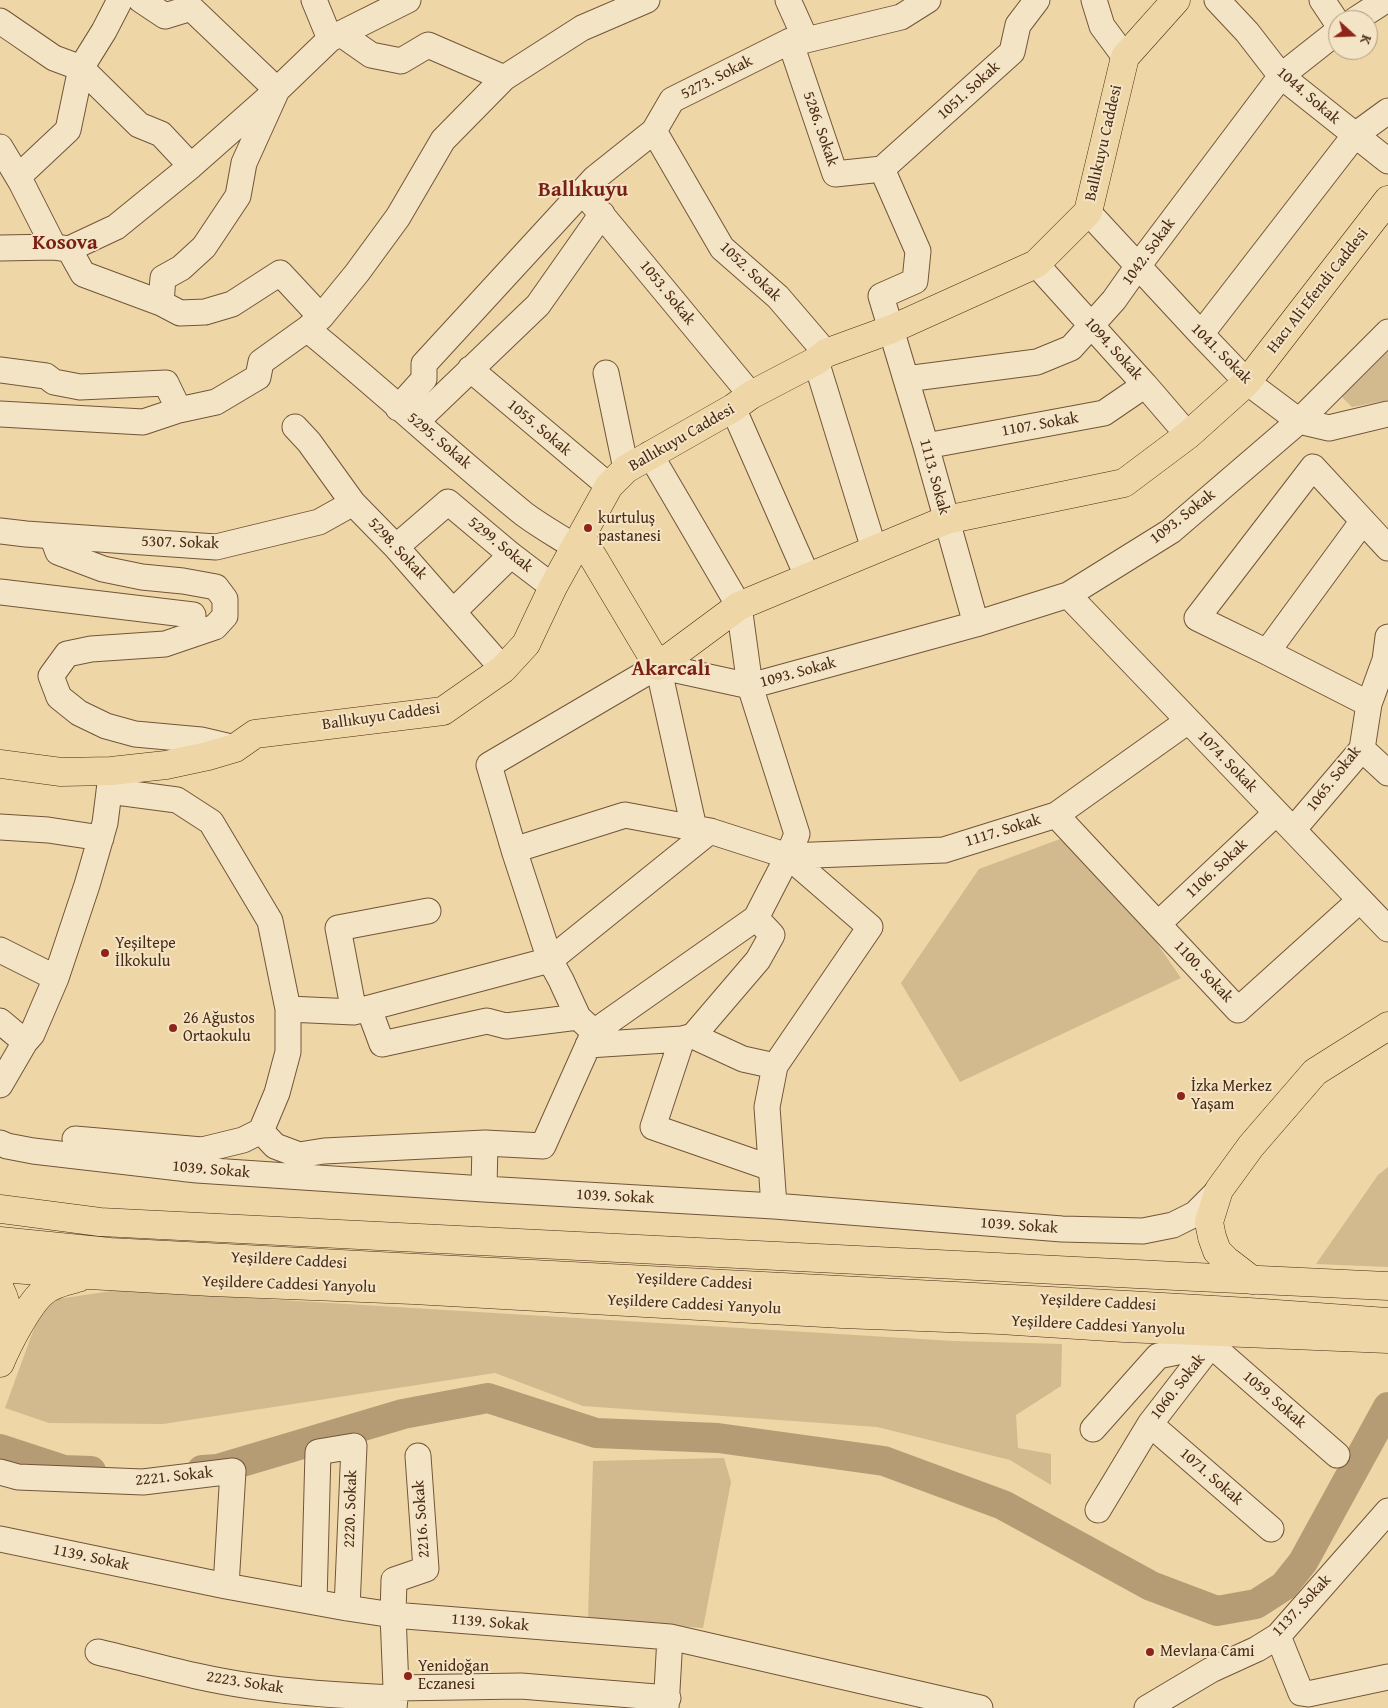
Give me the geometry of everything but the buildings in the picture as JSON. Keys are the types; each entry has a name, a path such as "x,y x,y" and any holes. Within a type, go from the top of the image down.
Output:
{"main road":[{"name":"Ballıkuyu Caddesi","path":"0,764 110,781 235,748 255,734 443,711 503,669 526,644 553,587 578,542 618,478 650,454 821,357 892,329 1036,264 1088,212 1125,57 1176,0"},
{"name":"Hacı Ali Efendi Caddesi","path":"1247,382 1388,200"},
{"path":"578,542 658,666 739,606 946,520 1124,483 1188,435 1247,382"},
{"path":"1252,1280 1226,1260 1217,1250 1202,1218 1219,1190 1251,1146 1315,1072 1388,1026"},
{"name":"Yeşildere Caddesi","path":"0,1209 100,1222 1388,1286"},
{"name":"Yeşildere Caddesi","path":"0,1241 110,1252 1249,1312 1383,1330"},
{"name":"Yeşildere Caddesi Yanyolu","path":"0,1268 89,1275 414,1290 1145,1329 1383,1330"},
{"path":"3,1356 30,1308 42,1292 56,1284 89,1275"},
{"path":"0,1289 5,1298 8,1313 3,1356"}],"street":[{"path":"18,177 68,130 81,68 104,31 120,0"},
{"path":"141,0 165,16 191,8 277,90"},
{"path":"314,0 335,36 372,55 401,62 428,45 504,78"},
{"path":"0,414 143,422 178,410 216,402 258,377 261,362 314,323 357,273 398,217 443,140 504,78 582,28 647,0"},
{"name":"5273. Sokak","path":"407,415 424,379 424,364 595,178 654,131 672,100 798,40 901,17 928,0"},
{"name":"1051. Sokak","path":"882,169 1012,52 1018,25 1037,0"},
{"path":"1094,0 1102,26 1125,57"},
{"name":"1044. Sokak","path":"1217,0 1247,32 1281,76 1388,160"},
{"path":"1370,10 1386,0"},
{"path":"0,248 62,248 116,227 192,166 335,36 399,2"},
{"path":"795,2 798,40"},
{"path":"0,21 54,58 81,68 139,125 161,134 192,166"},
{"name":"1042. Sokak","path":"906,380 1037,362 1070,348 1114,300 1281,76 1328,39"},
{"name":"5286. Sokak","path":"798,40 835,174 882,169"},
{"path":"0,147 62,248 83,274 161,303 163,278 182,268 204,247 238,196 244,163 277,90"},
{"path":"1200,334 1355,135 1388,111"},
{"name":"1052. Sokak","path":"654,131 722,248 778,297 821,357"},
{"name":"1113. Sokak","path":"882,169 918,251 915,281 881,296 976,624"},
{"name":"1053. Sokak","path":"582,192 602,214 742,402 808,578"},
{"name":"1041. Sokak","path":"1088,212 1200,334 1247,382 1299,421 1329,428 1388,414"},
{"path":"407,415 470,369 538,305 602,214"},
{"name":"1094. Sokak","path":"1036,264 1188,435"},
{"name":"5295. Sokak","path":"161,303 180,313 205,312 232,304 280,273 314,323 362,374 407,415 526,515 578,542"},
{"name":"1093. Sokak","path":"658,666 750,686 976,624 1068,594 1171,531 1299,421 1388,332"},
{"path":"821,357 874,549"},
{"name":"1055. Sokak","path":"470,369 618,478"},
{"path":"0,370 46,376 54,382 80,387 166,383 178,410"},
{"path":"606,373 618,478"},
{"name":"1107. Sokak","path":"926,446 1104,413 1145,385"},
{"name":"5298. Sokak","path":"294,427 310,442 353,503 454,611 503,669"},
{"path":"261,1130 275,1146 299,1155 324,1151 485,1144 543,1146 587,1031 756,918 788,856 797,834 750,686 739,606 650,454"},
{"path":"1369,704 1197,618 1314,467 1388,548"},
{"name":"5299. Sokak","path":"396,547 448,502 553,587"},
{"name":"5307. Sokak","path":"0,531 216,547 319,522 353,503"},
{"path":"1267,652 1364,521"},
{"path":"52,536 58,552 74,559 103,569 142,577 183,581 216,587 225,599 225,616 215,627 201,633 165,644 91,649 67,654 51,676 59,697 79,713 106,726 135,734 201,740 235,748"},
{"path":"454,611 512,555"},
{"path":"0,592 193,615"},
{"name":"1074. Sokak","path":"1068,594 1284,822 1387,925"},
{"name":"1065. Sokak","path":"1284,822 1362,749 1369,704 1387,652"},
{"path":"587,1031 550,960 514,850 490,765 658,666 702,830"},
{"name":"1117. Sokak","path":"788,856 944,850 1056,815 1188,721"},
{"path":"1362,749 1388,773"},
{"path":"0,1085 32,1034 56,978 101,838 105,823 110,781 177,800 211,822 270,921 288,1009 288,1052 277,1093 261,1130 243,1140 202,1150 38,1135"},
{"path":"514,850 625,815 702,830 788,856 870,927 775,1066 767,1107 774,1206"},
{"name":"1100. Sokak","path":"1056,815 1238,1010 1360,900"},
{"name":"1106. Sokak","path":"1158,924 1284,822"},
{"path":"0,827 62,832 101,838"},
{"path":"288,1009 362,1010 550,960 702,830"},
{"path":"428,911 338,928 362,1010 382,1044 488,1021 506,1026 688,1037 743,1059 775,1066"},
{"path":"756,918 772,935 758,960 688,1037 653,1126 771,1168"},
{"path":"0,950 56,978"},
{"path":"0,1021 26,1042"},
{"name":"1039. Sokak","path":"0,1143 33,1151 186,1169 774,1206 1062,1229 1143,1231 1202,1218"},
{"path":"484,1189 485,1144"},
{"path":"186,1169 202,1150"},
{"path":"1093,1430 1158,1356 1149,1344 1145,1329"},
{"name":"1060. Sokak","path":"1158,1356 1211,1344"},
{"name":"1060. Sokak","path":"1098,1510 1150,1424 1211,1344"},
{"name":"1059. Sokak","path":"1211,1344 1337,1456"},
{"name":"1071. Sokak","path":"1150,1424 1271,1529"},
{"name":"2220. Sokak","path":"314,1602 318,1452 354,1446 347,1608"},
{"name":"2216. Sokak","path":"395,1698 394,1580 426,1569 418,1456"},
{"name":"2221. Sokak","path":"0,1472 18,1477 143,1482 233,1471 226,1586"},
{"name":"1137. Sokak","path":"1147,1708 1211,1670 1257,1649 1278,1636 1388,1511"},
{"name":"1139. Sokak","path":"0,1539 226,1586 393,1615 670,1637 980,1708"},
{"path":"1278,1636 1301,1693 1308,1694 1388,1677"},
{"path":"667,1703 670,1637"},
{"name":"2223. Sokak","path":"98,1652 249,1686 334,1695 395,1698 521,1686 667,1703"}],"shaded area":[{"path":"1388,349 1388,400 1352,407 1338,393"},
{"path":"1071,835 1156,942 1181,978 960,1082 901,983 979,869"},
{"path":"1388,1167 1388,1267 1316,1264 1378,1175"},
{"path":"118,1290 953,1341 1062,1344 1061,1386 1016,1415 1018,1448 1051,1454 1051,1485 1010,1460 877,1427 583,1406 495,1373 163,1424 49,1423 5,1408 44,1301"},
{"path":"724,1458 731,1482 703,1628 588,1619 593,1461"}],"waterway":[{"path":"202,1470 218,1469 403,1414 488,1398 596,1433 718,1438 884,1461 1003,1505 1151,1586 1217,1611 1256,1604 1284,1586 1303,1562 1388,1407"},
{"path":"0,1449 64,1470 91,1471"}],"place":[{"name":"kurtuluş pastanesi","path":"588,528"},
{"name":"Yeşiltepe İlkokulu","path":"105,953"},
{"name":"26 Ağustos Ortaokulu","path":"173,1028"},
{"name":"İzka Merkez Yaşam","path":"1181,1096"},
{"name":"Mevlana Cami","path":"1150,1652"},
{"name":"Yenidoğan Eczanesi","path":"408,1676"}],"district":[{"name":"Ballıkuyu","path":"583,191"},
{"name":"Kosova","path":"65,244"},
{"name":"Akarcalı","path":"671,670"}]}
